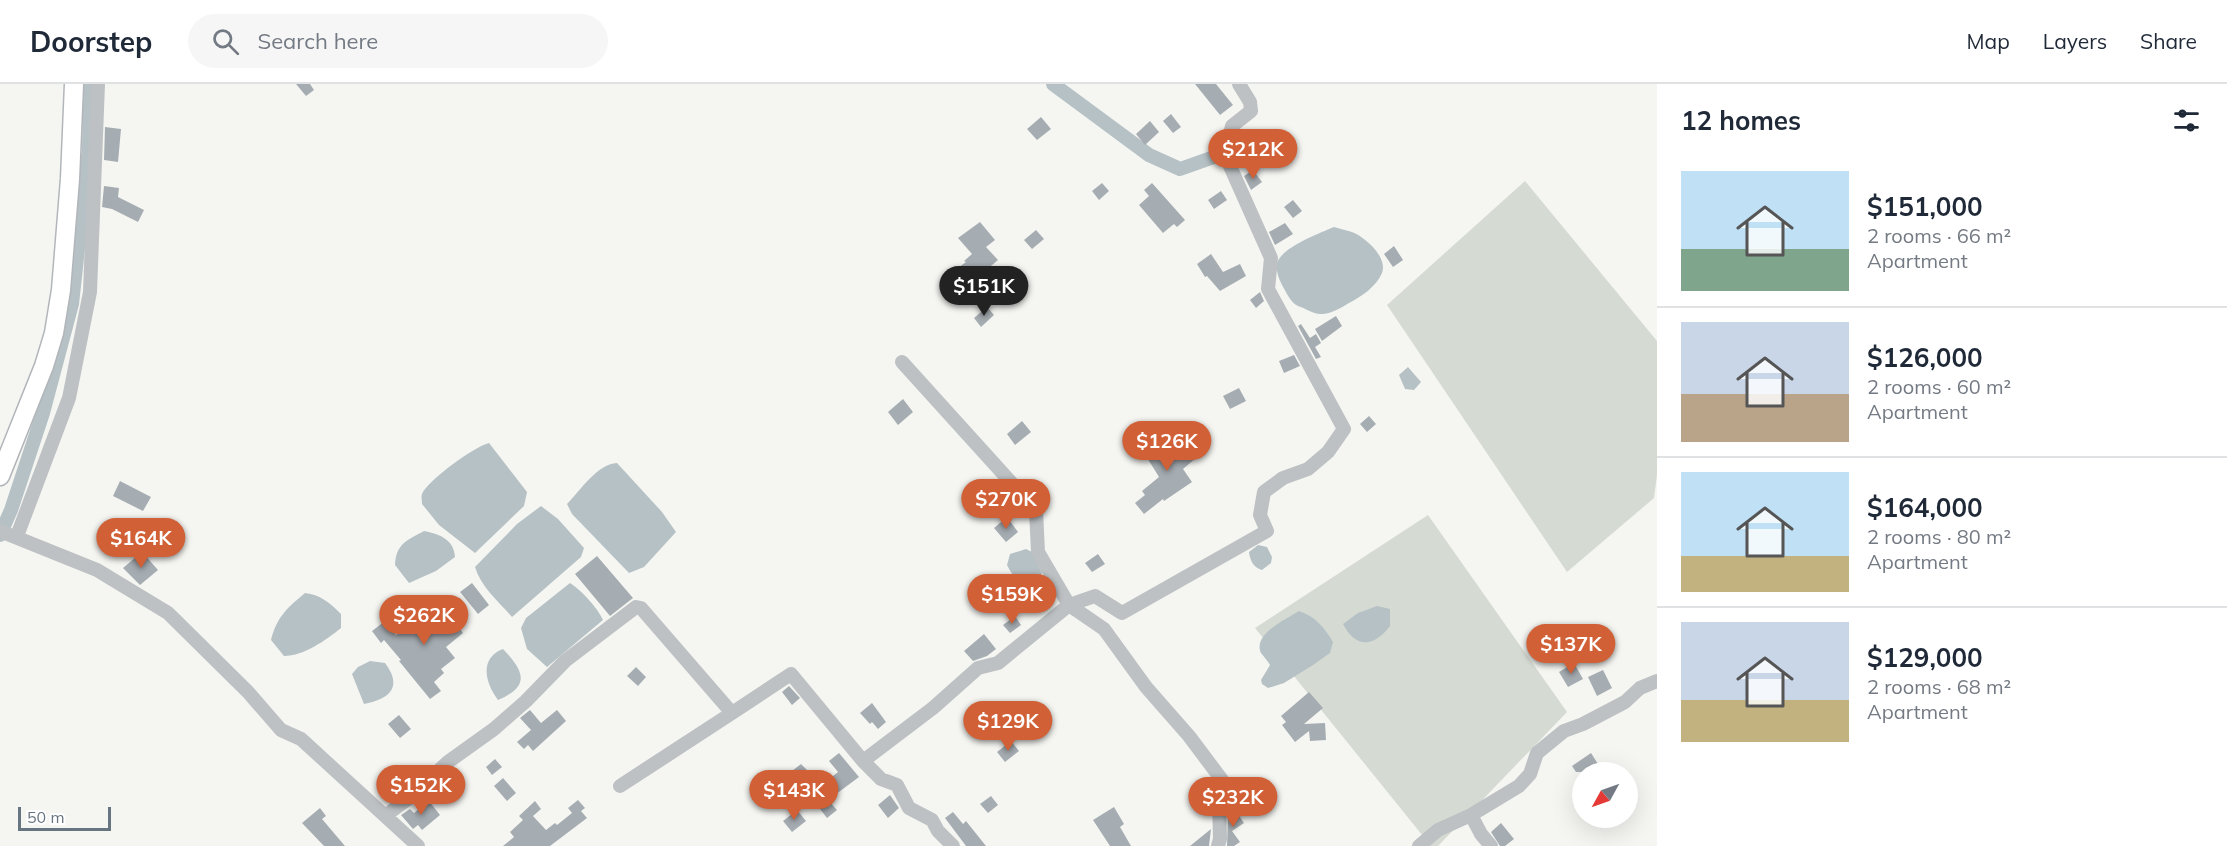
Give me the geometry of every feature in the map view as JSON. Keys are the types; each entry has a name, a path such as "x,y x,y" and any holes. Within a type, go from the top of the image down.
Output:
{"street":[{"path":"0,476 44,366 54,333 61,290 74,84"},
{"path":"17,536 69,398 90,292 98,84"},
{"path":"863,761 933,708 978,668 998,663 1069,604 1095,596 1122,613 1267,531 1260,515 1264,492 1283,478 1308,469 1328,452 1344,429 1268,289 1271,258 1225,155 1232,126 1251,111 1250,102 1239,84"},
{"path":"902,362 1036,510 1038,552 1069,604 1104,628 1146,687 1189,736 1225,784 1220,802 1218,846"},
{"path":"0,531 97,570 168,613 248,692 280,730 301,739 418,846"},
{"path":"385,816 409,798 448,762 494,729 526,701 565,661 636,607 641,608 732,713"},
{"path":"620,786 791,674 863,761 881,779 897,785 909,808 932,820 938,831 953,846"},
{"path":"1419,846 1438,830 1472,815 1518,786 1530,774 1537,753 1564,731 1625,702 1641,688 1657,681"},
{"path":"1472,815 1481,834 1491,846"}],"shaded area":[{"path":"1525,181 1657,341 1657,475 1654,498 1567,572 1387,305"},
{"path":"1334,227 1352,232 1369,243 1379,254 1383,267 1382,273 1373,287 1359,298 1339,309 1317,314 1295,305 1279,279 1277,265 1279,259 1289,249"},
{"path":"1408,367 1421,382 1414,390 1405,389 1399,375"},
{"path":"489,443 527,492 524,506 475,553 439,525 422,504 422,495 433,481 452,465 473,450"},
{"path":"617,463 662,512 676,532 644,567 629,573 572,514 567,504 596,473"},
{"path":"541,506 558,519 584,548 581,557 512,617 486,588 475,567 517,524"},
{"path":"1428,515 1567,712 1438,846 1431,846 1255,628"},
{"path":"424,531 445,538 452,546 455,557 436,571 409,583 395,565 396,558 400,547"},
{"path":"1258,545 1267,547 1272,557 1271,563 1262,570 1251,561 1249,552"},
{"path":"1026,549 1032,552 1042,573 1038,579 1028,583 1018,580 1007,565 1010,554"},
{"path":"570,583 589,600 603,620 547,667 527,649 521,628 526,618"},
{"path":"305,593 321,598 337,610 341,614 341,628 307,650 284,656 271,640 273,632 283,614"},
{"path":"1377,606 1390,609 1390,626 1372,641 1359,641 1354,638 1343,624 1358,613"},
{"path":"1299,611 1315,619 1326,632 1333,642 1330,653 1284,683 1268,688 1262,684 1261,680 1270,665 1261,653 1261,640 1272,628"},
{"path":"503,649 516,665 521,678 515,689 498,700 490,686 487,665 495,653"},
{"path":"370,661 385,663 393,679 393,685 391,691 381,699 364,704 352,674 358,667"}],"building":[{"path":"296,84 310,84 314,90 306,96"},
{"path":"1195,84 1216,84 1233,105 1220,115"},
{"path":"1171,114 1181,127 1173,133 1163,121"},
{"path":"1041,117 1051,129 1037,140 1027,129"},
{"path":"1150,121 1159,132 1145,145 1136,134"},
{"path":"105,127 121,129 118,162 104,160"},
{"path":"1253,170 1262,182 1251,190 1244,176"},
{"path":"1102,183 1109,191 1099,200 1092,191"},
{"path":"1152,183 1185,220 1177,227 1174,224 1163,233 1139,205 1149,196 1144,190"},
{"path":"104,186 119,188 118,197 144,210 138,222 112,209 102,207"},
{"path":"1221,191 1227,200 1214,209 1208,200"},
{"path":"1293,200 1302,211 1293,218 1284,207"},
{"path":"980,222 995,240 986,247 998,260 966,287 954,271 972,254 958,238"},
{"path":"1285,223 1293,234 1275,245 1269,232"},
{"path":"1036,230 1044,239 1032,249 1024,240"},
{"path":"1394,246 1403,260 1393,267 1384,254"},
{"path":"1211,254 1223,272 1240,264 1246,276 1220,291 1207,276 1205,277 1197,264"},
{"path":"954,288 961,297 953,304 945,295"},
{"path":"1260,292 1264,301 1256,308 1250,300"},
{"path":"987,307 994,315 981,327 974,318"},
{"path":"1336,316 1342,326 1322,341 1315,329"},
{"path":"1301,324 1310,338 1316,334 1321,343 1315,347 1321,357 1316,359 1298,326"},
{"path":"1294,355 1300,366 1284,373 1279,361"},
{"path":"1239,388 1246,401 1230,409 1223,396"},
{"path":"903,399 913,412 898,425 888,412"},
{"path":"1369,416 1376,424 1367,432 1360,424"},
{"path":"1022,421 1031,432 1015,445 1007,434"},
{"path":"1176,433 1196,458 1183,469 1192,482 1164,501 1163,499 1144,514 1135,503 1145,495 1142,491 1159,477 1146,456"},
{"path":"120,481 151,497 143,511 113,496"},
{"path":"1007,517 1018,532 1006,542 994,528"},
{"path":"142,552 158,570 140,585 123,568"},
{"path":"1098,554 1105,564 1092,572 1085,563"},
{"path":"597,556 633,598 610,616 575,574"},
{"path":"472,583 489,605 478,614 460,592"},
{"path":"438,600 463,633 446,647 455,658 441,669 444,673 434,682 441,691 430,699 384,640 381,643 372,631 385,621 396,635"},
{"path":"1015,616 1021,625 1010,633 1003,625"},
{"path":"984,634 996,649 987,656 973,661 964,651"},
{"path":"1574,663 1583,679 1568,687 1559,672"},
{"path":"636,667 646,677 638,686 627,676"},
{"path":"1603,670 1612,688 1597,696 1588,677"},
{"path":"789,686 800,698 792,705 782,692"},
{"path":"1309,692 1323,708 1304,724 1325,723 1326,740 1310,741 1309,731 1295,742 1282,725 1286,722 1281,716"},
{"path":"1002,702 1008,710 1011,707 1029,729 1016,739 989,712"},
{"path":"872,703 886,722 878,729 860,713"},
{"path":"530,710 541,723 557,710 566,721 533,751 528,745 524,749 517,742 531,730 520,718"},
{"path":"399,715 411,729 400,738 388,724"},
{"path":"1011,741 1019,751 1005,762 997,752"},
{"path":"839,753 859,777 828,800 837,810 827,818 792,771 801,764 822,785 838,772 829,761"},
{"path":"1591,753 1597,762 1578,762"},
{"path":"495,759 502,767 492,775 486,767"},
{"path":"503,778 516,793 507,801 494,786"},
{"path":"890,795 899,808 888,818 878,805"},
{"path":"991,796 998,805 988,813 980,804"},
{"path":"578,800 585,808 581,811 587,818 550,846 503,846 514,837 510,832 523,820 519,816 535,801 541,809 533,816 546,830 555,823 557,825 572,813 568,808"},
{"path":"429,801 440,815 422,830 418,825 413,829 401,815 410,809 414,813"},
{"path":"1114,807 1124,824 1120,827 1131,846 1110,846 1093,820"},
{"path":"320,808 326,816 322,819 345,846 324,846 302,823"},
{"path":"797,810 806,821 792,832 783,821"},
{"path":"1235,810 1244,823 1232,831 1240,842 1234,846 1227,846 1228,814"},
{"path":"953,812 963,824 966,821 986,846 966,846 945,818"},
{"path":"1501,823 1514,839 1505,846 1500,846 1491,832"},
{"path":"1211,829 1209,846 1190,846"}],"waterway":[{"path":"0,535 11,510 43,413 72,304 89,148 90,84"},
{"path":"1053,84 1149,155 1180,169 1214,157"}]}
